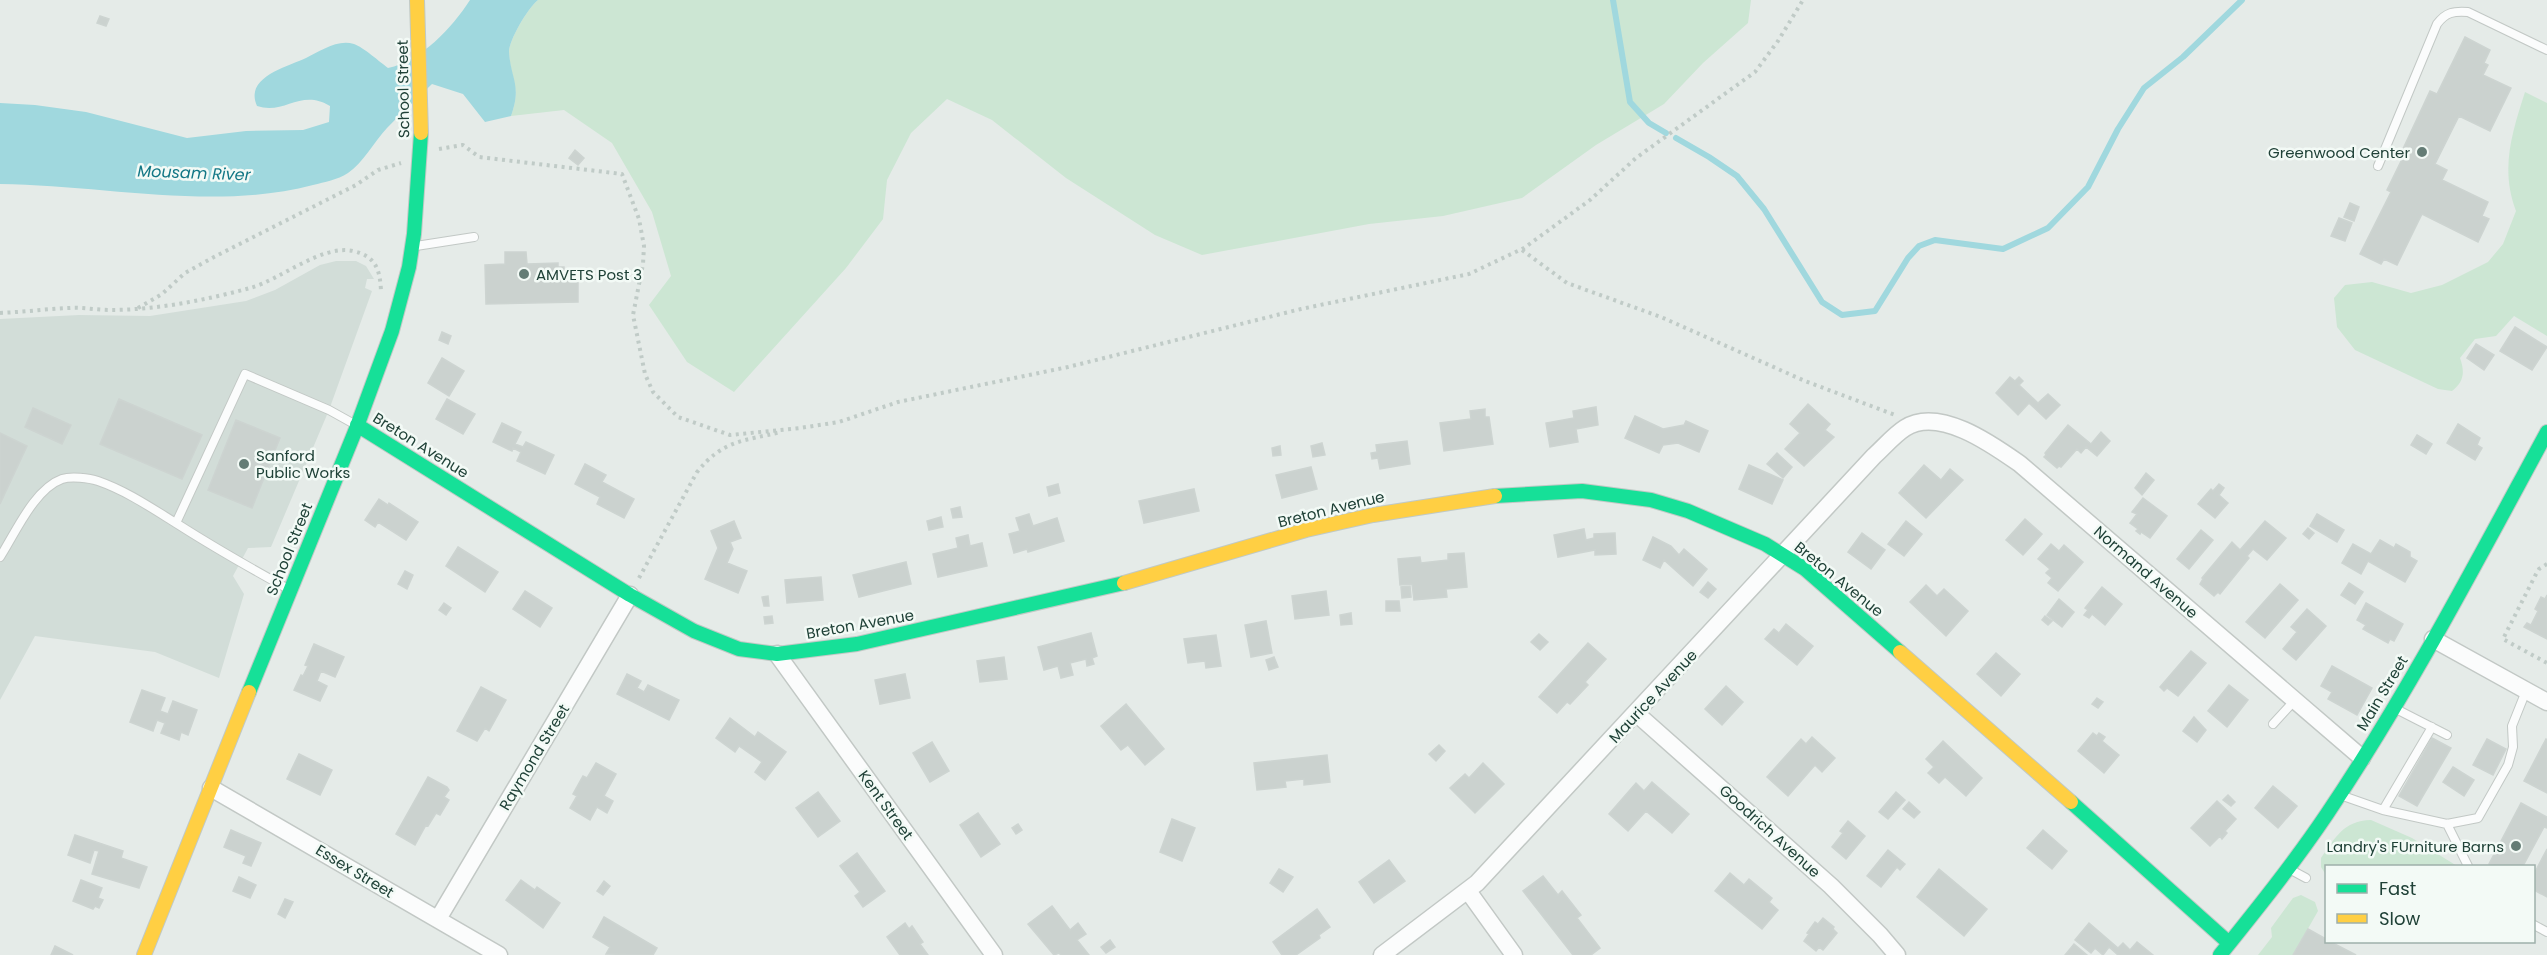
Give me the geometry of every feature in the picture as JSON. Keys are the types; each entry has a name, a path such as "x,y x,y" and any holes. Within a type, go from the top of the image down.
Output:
{"main road":[{"name":"School Street","path":"144,955 357,425 391,334 409,267 420,157 417,0"},
{"name":"Breton Avenue","path":"357,425 630,595 694,631 739,649 777,654 857,644 1099,591 1306,530 1373,515 1494,496 1582,491 1651,500 1727,527 1783,554 1806,569 2229,943"},
{"name":"Main Street","path":"2220,955 2340,795 2433,639 2547,432"}],"street":[{"name":"Normand Avenue","path":"1912,424 1933,423 1969,431 2020,464 2362,758"},
{"name":"Maurice Avenue","path":"1382,955 1468,891 1637,714 1874,456 1904,428 1912,424"},
{"name":"Raymond Street","path":"438,919 630,595"},
{"path":"2433,639 2547,702"},
{"name":"Kent Street","path":"777,654 994,955"},
{"name":"Goodrich Avenue","path":"1637,714 1831,886 1897,955"},
{"name":"Essex Street","path":"211,788 499,955"},
{"path":"1468,891 1514,955"}],"lane":[{"path":"2378,166 2437,24 2443,16 2455,11 2468,12 2547,51"},
{"path":"411,247 474,237"},
{"path":"176,523 245,374 329,410 357,425"},
{"path":"0,557 26,513 45,490 62,478 97,481 130,496 290,590"},
{"path":"2340,795 2383,810 2447,824 2478,818 2508,765 2513,747 2512,726 2526,691"},
{"path":"2273,724 2295,700"},
{"path":"2392,707 2447,735"},
{"path":"2383,810 2432,727"},
{"path":"2447,824 2468,865"},
{"path":"2288,867 2306,878"}],"path":[{"path":"138,308 162,294 185,273 214,256 356,185 378,170 438,149 463,145 478,157 622,174 639,219 644,246 643,264 633,315 645,374 653,392 678,417 730,435 839,422 898,402 1068,367 1290,311 1469,274 1522,249 1590,200 1635,158 1755,72 1778,41 1803,0"},
{"path":"1522,249 1567,283 1661,317 1805,381 1887,410 1912,424"},
{"path":"0,313 70,308 109,310 138,308 253,287 273,280 308,261 340,250 351,250 373,260 379,269 381,297 399,303"},
{"path":"630,595 697,472 709,458 732,443 800,428"},
{"path":"2547,564 2539,569 2503,639 2547,663"}],"shaded area":[{"name":"Sanford Public Works","path":"336,261 356,261 366,266 374,279 367,279 365,288 372,291 329,410 271,547 248,548 233,576 244,594 219,678 155,652 35,636 0,700 0,319 79,315 150,316 246,301 275,290 320,265"}],"green space":[{"path":"538,0 1751,0 1748,23 1703,63 1664,104 1596,145 1522,198 1443,216 1369,224 1202,255 1155,235 1066,178 992,120 947,99 911,133 887,180 883,219 846,268 734,392 687,362 649,305 671,276 652,212 612,143 564,110 511,116 515,90 510,47 520,24"},
{"path":"2525,92 2547,103 2547,336 2514,316 2496,336 2475,339 2460,358 2463,368 2462,376 2456,388 2452,391 2438,389 2355,350 2337,327 2334,298 2345,285 2372,282 2411,293 2442,285 2488,262 2503,244 2516,211 2511,196 2508,166 2512,137"},
{"path":"2371,820 2412,838 2455,865 2325,865 2325,873 2321,867 2321,858 2341,832 2353,823"},
{"path":"2301,895 2315,902 2318,911 2293,955 2258,955 2272,937 2271,928 2293,898"}],"water":[{"name":"Mousam River","path":"470,0 538,0 520,24 510,47 510,62 516,90 511,116 485,122 463,94 432,84 387,128 364,158 348,173 326,182 276,192 237,196 158,195 0,184 0,103 86,112 187,138 246,131 303,130 329,122 330,106 320,101 302,100 276,107 257,106 256,88 262,80 279,69 329,46 341,43 358,46 388,68 400,64 435,42"}],"building":[{"path":"100,16 109,19 106,26 97,23"},
{"name":"Greenwood Center","path":"2465,37 2490,50 2484,63 2488,65 2483,75 2511,88 2490,131 2459,116 2435,164 2447,170 2442,180 2488,202 2482,216 2489,219 2478,242 2422,214 2397,265 2384,259 2381,264 2360,254 2391,192 2387,190 2405,153 2402,151 2430,91 2437,94"},
{"path":"575,150 584,158 578,165 569,158"},
{"path":"2350,203 2359,207 2354,221 2344,217"},
{"path":"2339,218 2352,223 2345,241 2331,236"},
{"name":"AMVETS Post 3","path":"505,252 526,252 527,264 558,263 558,267 564,267 564,282 578,281 578,302 486,304 485,265 505,264"},
{"path":"2515,327 2547,347 2532,370 2500,351"},
{"path":"442,332 451,336 448,344 439,340"},
{"path":"2476,344 2494,355 2484,370 2467,358"},
{"path":"442,358 464,371 449,396 428,383"},
{"path":"2010,377 2015,381 2019,377 2023,381 2019,385 2038,403 2048,394 2060,405 2046,419 2029,403 2018,415 1996,393"},
{"path":"119,399 202,435 182,479 100,444"},
{"path":"447,399 475,414 463,434 436,419"},
{"path":"1808,404 1830,424 1825,430 1834,437 1804,466 1785,449 1800,433 1790,424"},
{"path":"1596,407 1598,425 1576,429 1578,442 1550,447 1546,423 1574,418 1573,411"},
{"path":"33,408 71,425 62,444 25,427"},
{"path":"1485,409 1485,417 1489,417 1493,444 1444,451 1440,423 1471,419 1470,411"},
{"path":"1635,416 1663,429 1684,425 1686,421 1708,431 1699,452 1678,443 1663,445 1659,453 1625,438"},
{"name":"Sanford Public Works","path":"236,420 280,438 252,508 208,490"},
{"path":"502,423 521,432 515,444 523,447 526,442 554,455 545,474 517,461 521,452 513,448 512,451 493,442"},
{"path":"2458,424 2480,438 2477,445 2482,448 2475,460 2447,443"},
{"path":"2068,425 2091,444 2101,432 2110,441 2097,456 2086,447 2081,453 2077,449 2061,467 2057,468 2044,457 2045,453"},
{"path":"0,433 27,446 0,504"},
{"path":"2417,435 2432,444 2426,454 2411,445"},
{"path":"1407,441 1410,464 1380,469 1378,458 1372,459 1371,453 1377,452 1376,445"},
{"path":"1322,443 1325,455 1313,457 1311,446"},
{"path":"1280,446 1281,455 1273,456 1272,448"},
{"path":"1777,453 1792,467 1783,478 1767,464"},
{"path":"585,464 606,475 602,482 634,499 624,518 597,504 600,497 575,484"},
{"path":"1749,465 1783,480 1772,504 1739,489"},
{"path":"1924,465 1941,480 1950,469 1963,480 1926,518 1899,493"},
{"path":"1311,467 1317,489 1282,498 1276,475"},
{"path":"2146,473 2154,480 2142,495 2135,488"},
{"path":"1058,484 1060,493 1049,496 1047,487"},
{"path":"2219,484 2224,488 2219,495 2228,503 2215,518 2198,504 2211,489 2213,491"},
{"path":"1194,489 1199,511 1144,523 1139,501"},
{"path":"2143,498 2167,516 2150,538 2136,531 2138,529 2130,523 2137,514 2132,512"},
{"path":"379,499 418,522 406,540 378,522 375,527 365,520"},
{"path":"960,507 962,517 953,518 951,509"},
{"path":"1029,514 1033,526 1057,518 1064,541 1028,552 1027,549 1014,553 1009,534 1020,531 1016,518"},
{"path":"2317,514 2344,530 2337,542 2310,526"},
{"path":"941,517 943,527 929,530 927,521"},
{"path":"2025,519 2042,534 2023,555 2006,540"},
{"path":"734,521 741,538 730,542 733,549 727,563 747,571 738,593 705,579 718,548 711,531"},
{"path":"1906,521 1922,534 1904,556 1888,544"},
{"path":"2265,521 2286,538 2267,560 2253,549 2247,556 2249,558 2220,594 2218,592 2214,596 2200,584 2202,578 2232,542 2240,550"},
{"path":"2308,528 2314,533 2309,539 2303,534"},
{"path":"1584,529 1586,540 1594,538 1594,534 1615,533 1616,554 1595,555 1595,550 1558,557 1554,535"},
{"path":"2201,530 2213,540 2189,569 2177,559"},
{"path":"1862,533 1885,550 1871,569 1848,552"},
{"path":"968,535 970,546 982,543 987,566 938,577 933,554 958,548 956,538"},
{"path":"1653,537 1671,546 1679,555 1684,549 1707,569 1693,586 1664,560 1660,568 1643,560"},
{"path":"2380,540 2394,548 2396,544 2410,552 2410,557 2417,561 2405,582 2368,561 2361,574 2342,563 2353,544 2371,554"},
{"path":"2051,544 2059,551 2064,545 2083,562 2058,591 2048,583 2052,578 2046,573 2050,569 2038,559"},
{"path":"458,547 498,572 485,592 446,566"},
{"path":"1464,553 1467,587 1446,589 1447,597 1414,600 1412,584 1400,585 1398,559 1420,557 1421,563 1448,560 1448,554"},
{"path":"906,562 911,584 859,597 853,575"},
{"path":"405,571 413,575 407,589 398,584"},
{"path":"821,577 823,600 787,603 785,580"},
{"path":"1708,582 1716,589 1708,598 1700,592"},
{"path":"2349,583 2363,592 2355,604 2341,595"},
{"path":"2280,584 2298,600 2265,638 2246,622"},
{"path":"1926,585 1937,596 1944,589 1968,611 1946,636 1910,602"},
{"path":"1410,586 1411,597 1402,598 1401,587"},
{"path":"2102,587 2122,604 2105,625 2092,614 2089,618 2084,615 2088,610 2085,608"},
{"path":"525,591 552,608 540,627 513,609"},
{"path":"1326,591 1329,615 1295,619 1292,596"},
{"path":"2547,595 2547,639 2524,627 2527,623 2531,625 2538,611 2535,609 2541,597 2545,599"},
{"path":"768,596 769,606 764,606 762,597"},
{"path":"2059,599 2074,612 2062,627 2047,615"},
{"path":"1386,601 1399,601 1400,611 1386,611"},
{"path":"444,603 451,608 446,615 439,610"},
{"path":"2366,603 2403,624 2394,641 2390,639 2388,643 2363,629 2366,625 2357,620"},
{"path":"2307,609 2326,626 2296,660 2283,649 2297,632 2291,627"},
{"path":"1351,613 1352,624 1341,625 1340,615"},
{"path":"772,616 773,623 765,624 764,617"},
{"path":"2045,616 2052,621 2048,625 2042,620"},
{"path":"1266,621 1272,653 1251,657 1245,625"},
{"path":"1786,624 1813,646 1797,665 1765,639 1774,629 1779,633"},
{"path":"1091,633 1097,656 1092,658 1094,664 1087,666 1086,659 1070,663 1073,675 1061,678 1058,666 1044,670 1038,647"},
{"path":"1539,634 1548,642 1540,650 1531,642"},
{"path":"1216,635 1221,666 1206,668 1205,661 1188,663 1184,639"},
{"path":"1588,643 1606,659 1585,682 1588,685 1570,704 1567,702 1557,713 1539,697"},
{"path":"314,644 344,657 335,677 321,671 317,681 327,686 320,701 294,690 308,666 305,665"},
{"path":"2191,651 2206,663 2178,696 2167,688 2164,691 2160,687"},
{"path":"1996,653 2020,674 2001,696 1977,674"},
{"path":"1004,657 1007,679 980,682 977,661"},
{"path":"1274,657 1278,667 1269,670 1266,660"},
{"path":"2332,666 2372,688 2357,715 2328,699 2332,692 2321,686"},
{"path":"627,674 641,681 637,688 644,692 648,685 679,700 669,720 617,694"},
{"path":"905,674 910,698 880,704 875,680"},
{"path":"2229,685 2248,700 2227,727 2208,711"},
{"path":"1726,686 1743,702 1722,725 1705,709"},
{"path":"481,687 506,700 489,731 485,728 477,741 457,731"},
{"path":"142,690 165,698 160,711 168,714 173,701 197,710 188,735 181,732 179,740 161,733 165,723 157,720 153,731 130,722"},
{"path":"2097,698 2103,702 2098,708 2092,704"},
{"path":"1126,704 1164,749 1145,765 1128,745 1121,750 1101,726"},
{"path":"2194,717 2206,730 2197,742 2183,731"},
{"path":"730,718 755,737 758,732 786,752 765,780 755,772 762,762 739,746 735,752 716,738"},
{"path":"2093,733 2097,736 2099,733 2105,737 2102,741 2119,755 2104,773 2078,751"},
{"path":"1812,737 1835,758 1822,772 1815,765 1788,796 1767,777 1801,739 1806,744"},
{"path":"2432,738 2451,748 2417,806 2399,796"},
{"path":"2487,739 2506,749 2493,775 2473,765"},
{"path":"2547,740 2547,793 2524,781"},
{"path":"1943,741 1982,778 1966,796 1945,777 1939,783 1928,773 1934,767 1926,759"},
{"path":"932,742 949,771 930,782 913,753"},
{"path":"1439,745 1445,751 1436,761 1429,754"},
{"path":"299,754 332,770 320,795 287,779"},
{"path":"1327,755 1330,782 1304,785 1304,779 1285,781 1286,787 1257,790 1254,763"},
{"path":"596,763 616,774 604,796 613,801 607,813 597,807 590,820 570,808 577,796 573,794 583,776 587,778"},
{"path":"1483,763 1504,784 1475,813 1450,788 1465,774 1469,778"},
{"path":"2453,767 2474,780 2464,796 2443,782"},
{"path":"428,777 447,787 449,790 444,797 449,800 440,815 436,813 428,826 426,825 415,845 396,834"},
{"path":"1652,782 1689,814 1672,833 1646,811 1628,831 1609,814 1636,783 1644,791"},
{"path":"2273,786 2297,806 2278,828 2255,808"},
{"path":"818,792 840,821 818,837 796,808"},
{"path":"1896,792 1905,800 1888,819 1879,812"},
{"path":"2228,795 2235,802 2231,806 2223,800"},
{"path":"2217,801 2236,819 2225,831 2227,833 2222,839 2220,836 2210,846 2191,828"},
{"path":"1909,802 1920,812 1914,818 1903,809"},
{"name":"Landry's FUrniture Barns","path":"2521,803 2547,817 2547,828 2544,827 2524,865 2489,864"},
{"path":"978,813 1000,844 981,857 960,825"},
{"path":"1172,819 1195,828 1182,861 1160,852"},
{"path":"1848,821 1865,836 1846,859 1832,847 1843,833 1840,831"},
{"path":"1018,824 1022,830 1016,834 1012,828"},
{"path":"231,830 261,843 251,866 243,863 246,856 224,847"},
{"path":"2043,830 2067,851 2052,869 2027,848"},
{"path":"75,835 123,851 121,858 147,867 139,888 92,874 99,851 94,850 90,863 68,855"},
{"name":"Landry's FUrniture Barns","path":"2547,849 2547,897 2535,891 2535,872"},
{"path":"1888,850 1905,864 1900,870 1897,867 1881,887 1867,876"},
{"path":"857,853 885,891 863,907 855,896 860,892 840,866"},
{"path":"1389,860 1405,881 1374,903 1359,882"},
{"path":"1279,869 1293,877 1283,892 1270,883"},
{"path":"1939,869 1987,909 1964,936 1917,897"},
{"path":"1730,873 1744,885 1749,879 1772,898 1769,902 1778,910 1762,929 1715,891"},
{"path":"1543,876 1558,895 1562,891 1581,915 1577,918 1600,948 1591,955 1573,955 1523,891"},
{"path":"239,877 256,885 250,898 233,891"},
{"path":"81,880 102,888 98,898 103,900 99,908 95,906 93,909 73,901"},
{"path":"521,880 535,890 537,887 560,903 543,928 506,900"},
{"path":"604,881 610,886 603,895 597,891"},
{"path":"285,899 293,902 285,918 278,914"},
{"path":"1052,906 1070,930 1078,923 1086,934 1077,940 1089,955 1061,955 1059,953 1054,955 1028,924"},
{"path":"1317,909 1330,927 1319,935 1320,938 1296,955 1282,955 1273,942"},
{"path":"604,917 657,948 653,955 606,954 610,947 593,937"},
{"path":"1823,918 1834,927 1837,933 1823,950 1819,947 1816,951 1804,941 1815,922 1818,924"},
{"path":"905,923 909,929 912,926 923,942 920,944 928,955 900,955 887,937"},
{"path":"2089,923 2118,948 2123,943 2130,950 2137,942 2153,955 2118,955 2109,947 2103,955 2095,948 2091,953 2075,940"},
{"path":"2308,929 2325,938 2325,943 2333,943 2356,955 2293,955"},
{"path":"1110,940 1115,947 1106,953 1101,947"},
{"path":"2074,944 2087,955 2065,955"},
{"path":"55,946 73,955 51,955"}],"waterway":[{"path":"1613,0 1630,102 1649,123 1666,133"},
{"path":"1676,138 1737,176 1764,209 1822,302 1842,315 1875,311 1908,258 1919,246 1935,240 2003,249 2048,228 2088,187 2118,129 2144,88 2183,57 2242,0"}],"traffic: fast":[{"path":"249,692 356,429 392,331 409,267 414,234 421,133"},
{"path":"357,425 630,595 694,631 739,649 777,654 857,644 1124,583"},
{"path":"2220,955 2302,850 2357,768 2442,626 2547,432"},
{"path":"1495,496 1582,491 1651,500 1688,511 1765,544 1805,569 1900,652"},
{"path":"2071,802 2229,943"}],"traffic: slow":[{"path":"417,0 421,133"},
{"path":"1124,583 1306,530 1373,515 1495,496"},
{"path":"1900,652 2071,802"},
{"path":"144,955 249,692"}],"place":[{"name":"Greenwood Center","path":"2422,152"},
{"name":"AMVETS Post 3","path":"524,274"},
{"name":"Sanford Public Works","path":"244,464"},
{"name":"Landry's FUrniture Barns","path":"2516,846"}]}
